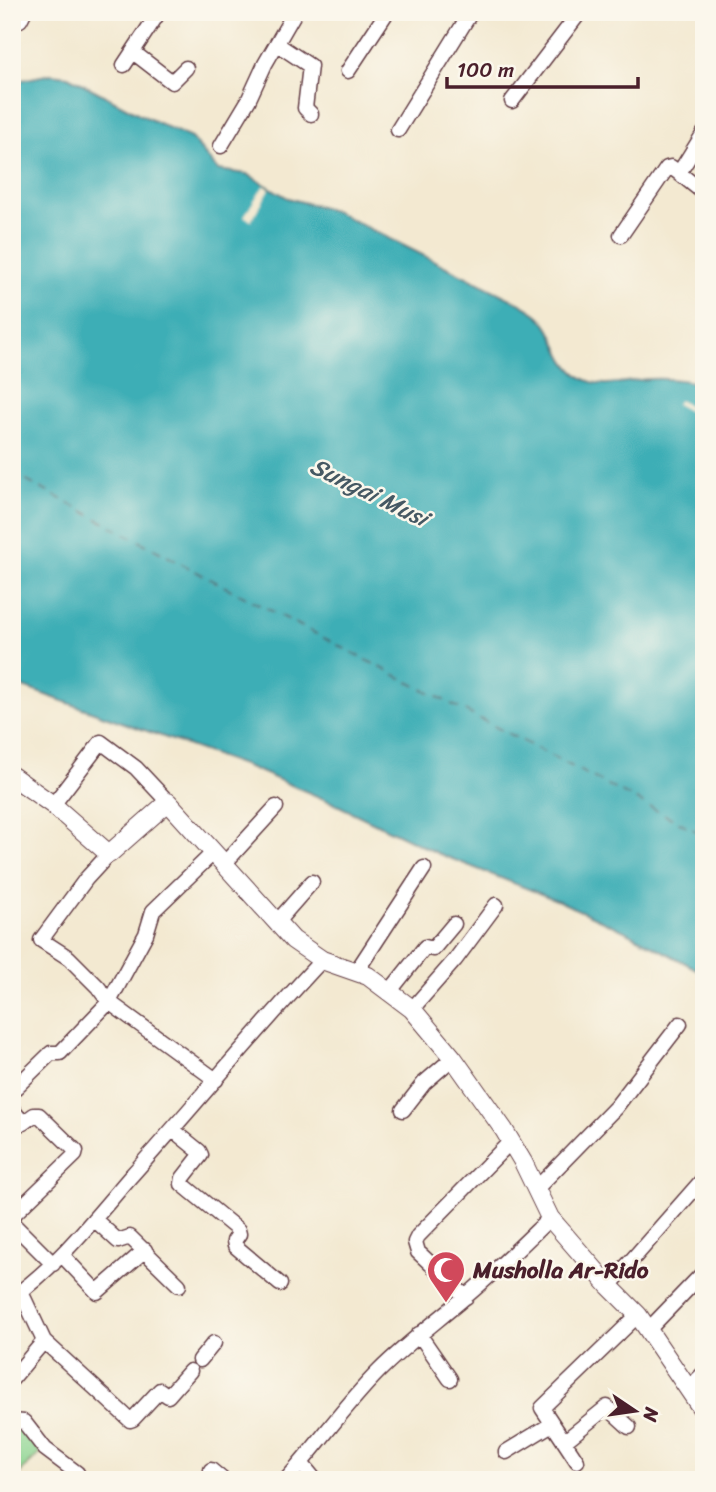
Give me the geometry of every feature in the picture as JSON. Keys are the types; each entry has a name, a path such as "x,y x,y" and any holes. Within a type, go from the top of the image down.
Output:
{"street":[{"path":"124,65 159,12"},
{"path":"221,146 295,12"},
{"path":"348,71 387,12"},
{"path":"398,130 471,12"},
{"path":"512,101 580,12"},
{"path":"277,44 310,66 305,108 311,114"},
{"path":"133,52 172,82 186,68"},
{"path":"679,173 704,133"},
{"path":"621,235 667,168 671,167 704,192"},
{"path":"53,806 101,742 136,768 293,940 321,959 368,976 412,1009 453,1058 508,1136 550,1218 634,1310 704,1412"},
{"path":"12,776 53,806 109,854"},
{"path":"168,802 109,854 71,898 41,940 69,958 98,987 108,1002 216,1080"},
{"path":"12,1091 51,1053 60,1053 108,1002 146,934 153,911 218,859 276,807"},
{"path":"356,972 424,868"},
{"path":"276,923 312,881"},
{"path":"412,1009 456,960 496,905"},
{"path":"390,991 425,947 433,949 454,925"},
{"path":"214,1343 168,1396 160,1390 130,1420 44,1341 17,1295 57,1259 94,1219 321,959"},
{"path":"536,1189 616,1107 680,1024"},
{"path":"403,1110 424,1083 453,1058"},
{"path":"12,1109 23,1123 34,1115 39,1115 76,1153 13,1221 26,1237 97,1292 145,1250"},
{"path":"173,1130 201,1152 201,1158 183,1178 183,1186 238,1230 239,1234 233,1241 235,1245 280,1284"},
{"path":"466,1297 418,1252 415,1242 508,1136"},
{"path":"610,1286 704,1178"},
{"path":"286,1480 348,1405 419,1334 466,1297 550,1218"},
{"path":"94,1219 118,1241 129,1236 179,1285"},
{"path":"649,1329 704,1272"},
{"path":"578,1461 543,1412 543,1406 634,1310"},
{"path":"419,1334 450,1379"},
{"path":"12,1379 44,1341"},
{"path":"689,1388 704,1373"},
{"path":"565,1441 607,1406 629,1427"},
{"path":"12,1421 23,1422 45,1449 77,1473 76,1480"},
{"path":"506,1452 552,1424"},
{"path":"301,1464 315,1480"}],"green space":[{"path":"12,1418 41,1453 12,1480"}],"water":[{"name":"Sungai Musi","path":"51,74 68,76 191,138 218,170 247,174 288,198 334,211 519,303 542,319 567,364 589,381 615,384 663,379 704,385 704,973 629,933 559,901 437,853 331,802 251,768 12,683 12,82"}],"pier":[{"path":"264,185 270,189 251,221 244,216"},
{"path":"702,384 704,388 694,407 697,409 694,414 676,404 679,400 690,406"}],"ferry route":[{"path":"12,473 212,580 704,835"}],"place":[{"name":"Musholla Ar-Rido","path":"446,1304"}]}
